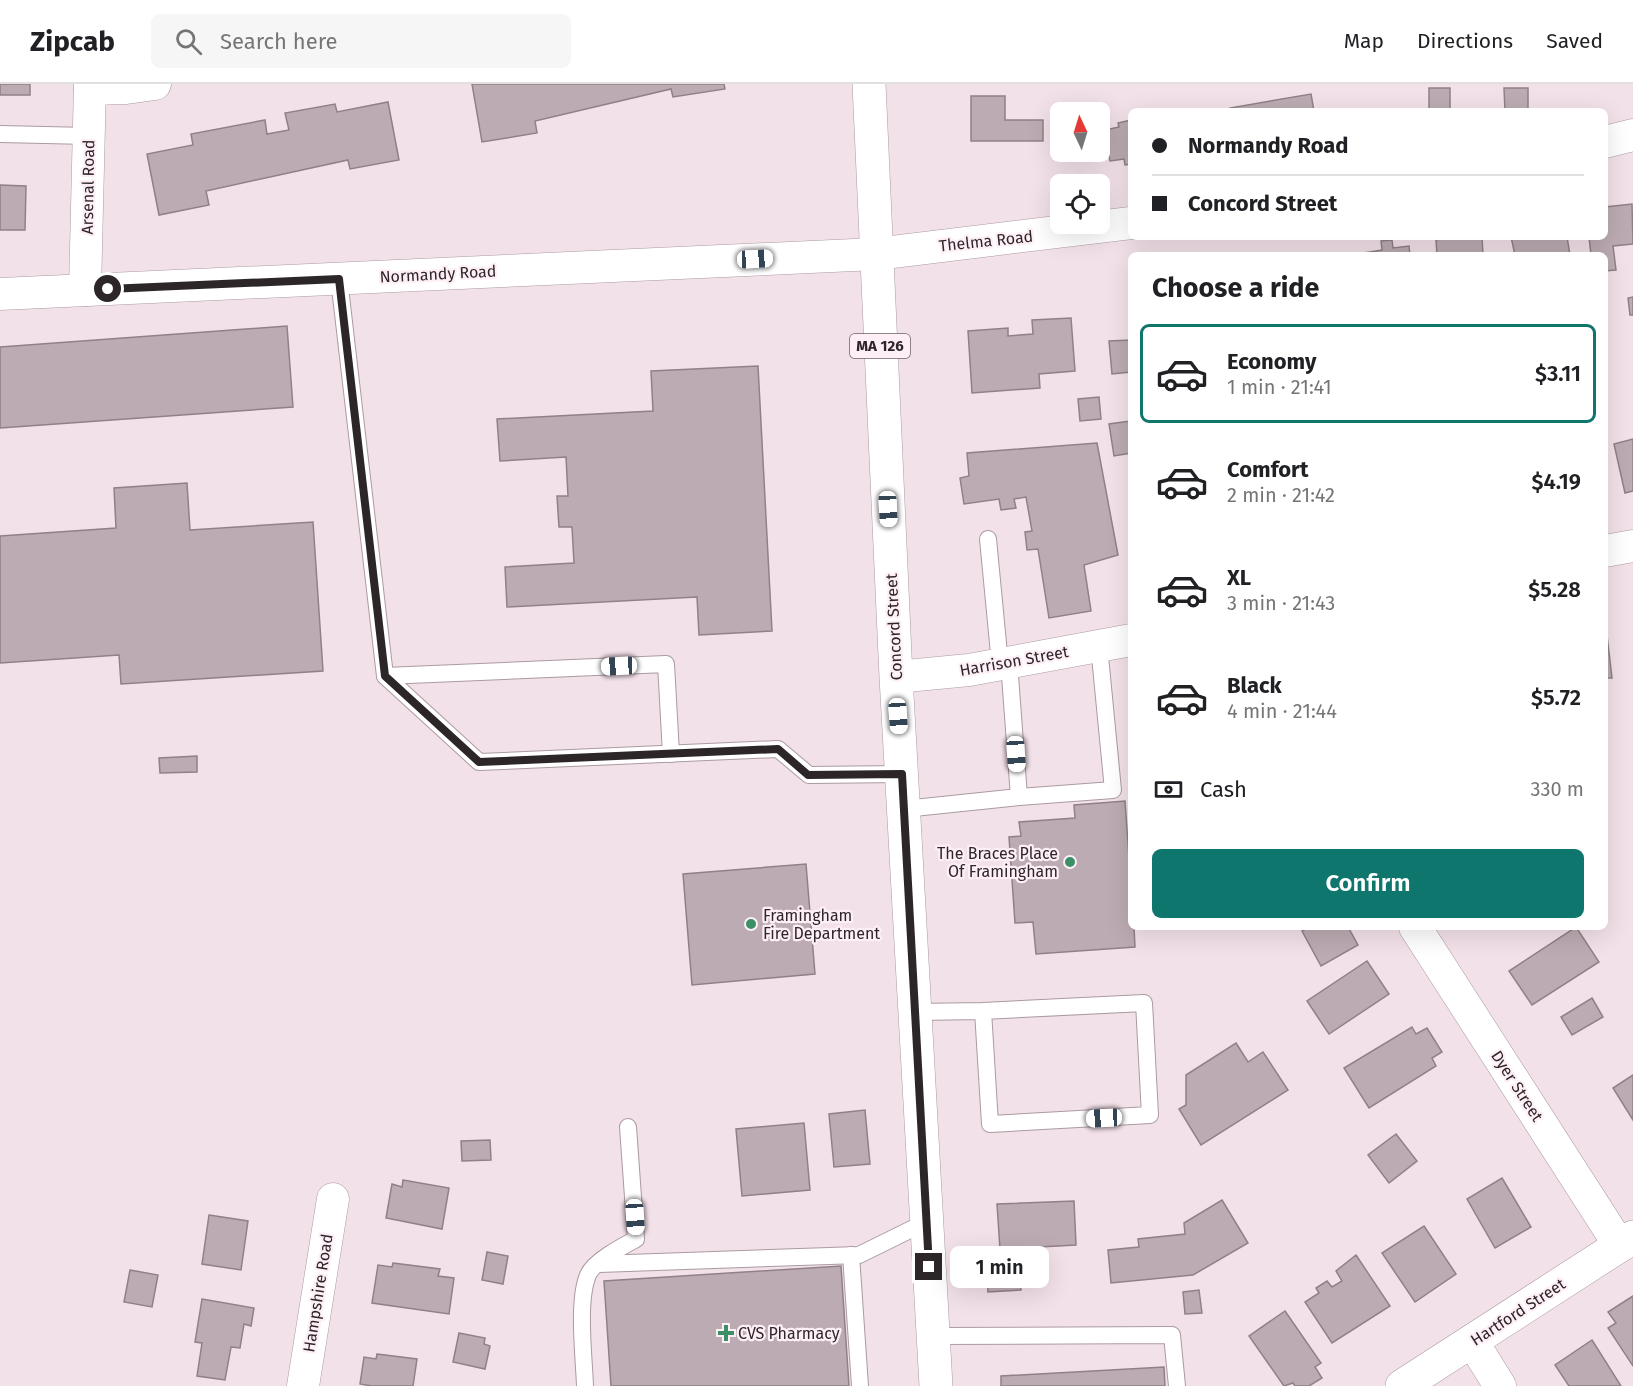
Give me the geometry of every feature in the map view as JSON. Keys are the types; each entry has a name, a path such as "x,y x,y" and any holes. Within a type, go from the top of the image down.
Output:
{"main road":[{"name":"Concord Street","path":"869,84 896,676 936,1386"},
{"name":"Hartford Street","path":"1402,1386 1626,1241"}],"street":[{"path":"90,86 126,88 155,84"},
{"name":"Arsenal Road","path":"86,290 90,86"},
{"path":"1608,141 1633,135"},
{"name":"Thelma Road","path":"876,254 1128,224"},
{"name":"Normandy Road","path":"0,294 876,254"},
{"path":"1608,550 1633,546"},
{"name":"Harrison Street","path":"896,676 933,675 1128,641"},
{"name":"Dyer Street","path":"1417,930 1626,1241"},
{"name":"Hampshire Road","path":"303,1386 333,1199"},
{"path":"1472,1341 1500,1386"}],"lane":[{"path":"0,134 89,136"},
{"path":"339,279 385,676 479,762 778,749 808,775 902,774"},
{"path":"988,539 1019,797"},
{"path":"904,809 1113,790 1099,646"},
{"path":"385,676 666,664 670,754"},
{"path":"915,1012 1144,1003 1150,1115 990,1124 983,1011"},
{"path":"585,1386 583,1303 588,1273 614,1251 636,1239 628,1127"},
{"path":"599,1263 859,1255 926,1222"},
{"path":"851,1255 860,1386"},
{"path":"933,1335 1172,1335 1177,1386"}],"building":[{"path":"0,84 30,84 30,95 0,95"},
{"path":"472,84 724,84 725,89 673,97 671,89 535,121 537,133 482,142"},
{"path":"1429,88 1450,88 1450,108 1429,108"},
{"path":"1504,88 1528,88 1528,108 1505,108"},
{"path":"1311,94 1313,108 1230,108"},
{"path":"971,96 1005,96 1005,120 1043,120 1043,141 971,141"},
{"path":"388,102 399,160 350,169 348,160 206,191 209,205 159,215 147,154 193,145 191,134 265,120 267,134 289,130 285,113 335,104 337,112"},
{"path":"1128,121 1128,164 1125,165 1124,159 1110,161 1110,129 1119,127 1118,123"},
{"path":"0,185 26,186 25,230 0,230"},
{"path":"1632,204 1633,244 1613,246 1616,270 1608,271 1608,252 1591,252 1589,240 1608,240 1608,207"},
{"path":"1392,240 1393,248 1409,246 1410,252 1369,252 1382,250 1381,241"},
{"path":"1436,240 1482,240 1483,252 1437,252"},
{"path":"1512,240 1568,240 1570,252 1514,252"},
{"path":"1633,297 1633,315 1630,315 1628,298"},
{"path":"1071,318 1075,371 1039,374 1040,388 972,393 968,331 1008,328 1008,336 1033,334 1032,320"},
{"path":"287,326 293,407 0,428 0,347"},
{"path":"1128,340 1128,372 1112,374 1109,341"},
{"path":"758,366 772,631 699,635 697,597 507,607 505,567 574,563 572,527 559,527 557,496 568,496 566,457 500,461 497,419 653,411 651,371"},
{"path":"1099,397 1101,419 1080,421 1078,399"},
{"path":"1128,421 1128,454 1114,456 1109,424"},
{"path":"1633,439 1633,491 1625,493 1614,444"},
{"path":"1097,443 1118,555 1084,565 1091,611 1049,618 1038,549 1027,550 1025,532 1032,531 1026,497 1014,499 1016,508 1001,510 999,499 964,504 960,478 969,476 967,453"},
{"path":"187,483 190,530 313,522 323,671 121,684 119,655 0,663 0,536 116,528 114,488"},
{"path":"1608,644 1612,678 1608,678"},
{"path":"197,756 197,772 160,773 159,758"},
{"name":"The Braces Place Of Framingham","path":"1125,801 1128,844 1128,930 1134,930 1135,947 1036,954 1033,922 1015,923 1009,837 1021,836 1019,822 1075,818 1074,805"},
{"path":"806,864 815,974 692,985 683,874"},
{"path":"1350,930 1358,945 1321,966 1302,931"},
{"path":"1571,930 1578,930 1599,962 1532,1005 1509,971"},
{"path":"1367,961 1389,994 1329,1034 1307,1001"},
{"path":"1592,998 1603,1017 1572,1035 1561,1017"},
{"path":"1412,1027 1416,1034 1427,1028 1442,1052 1432,1058 1436,1066 1369,1108 1344,1068"},
{"path":"1236,1043 1248,1062 1263,1052 1288,1090 1201,1145 1179,1109 1186,1105 1186,1075"},
{"path":"1633,1075 1633,1120 1613,1088"},
{"path":"865,1110 870,1164 834,1167 829,1114"},
{"path":"804,1123 810,1190 742,1196 736,1129"},
{"path":"1396,1134 1417,1161 1389,1183 1368,1155"},
{"path":"490,1140 491,1160 462,1161 461,1141"},
{"path":"1502,1178 1531,1227 1495,1248 1467,1199"},
{"path":"403,1180 449,1188 442,1229 386,1218 392,1184 402,1187"},
{"path":"1222,1200 1248,1243 1193,1275 1111,1283 1108,1250 1139,1247 1138,1239 1185,1234 1184,1223"},
{"path":"1074,1201 1076,1245 1000,1249 997,1204"},
{"path":"209,1215 248,1221 241,1270 202,1264"},
{"path":"1424,1226 1456,1274 1415,1302 1382,1253"},
{"path":"487,1252 508,1256 503,1284 482,1280"},
{"path":"1356,1255 1390,1306 1332,1343 1305,1302 1319,1293 1316,1288 1327,1281 1332,1287 1342,1281 1336,1271"},
{"path":"393,1263 440,1269 438,1276 454,1278 449,1314 372,1303 378,1265 392,1267"},
{"name":"CVS Pharmacy","path":"841,1266 849,1386 611,1386 604,1281"},
{"path":"130,1270 158,1275 152,1307 124,1302"},
{"path":"1019,1273 1021,1290 988,1292 987,1276"},
{"path":"1199,1290 1202,1313 1185,1314 1183,1292"},
{"path":"1633,1296 1633,1366 1608,1328 1616,1323 1608,1312"},
{"path":"202,1299 254,1308 251,1326 244,1324 240,1348 231,1347 225,1380 197,1376 202,1343 195,1342"},
{"path":"1285,1311 1321,1363 1315,1367 1322,1378 1309,1386 1295,1386 1293,1383 1284,1386 1249,1336"},
{"path":"459,1333 485,1338 484,1344 490,1346 485,1369 453,1362"},
{"path":"1592,1340 1621,1386 1569,1386 1555,1365"},
{"path":"377,1354 417,1359 413,1386 360,1384 364,1357 376,1359"},
{"path":"1164,1367 1165,1386 1001,1386 1001,1376"}],"place":[{"name":"The Braces Place Of Framingham","path":"1070,862"},
{"name":"Framingham Fire Department","path":"751,924"},
{"name":"CVS Pharmacy","path":"726,1333"}],"route":[{"path":"108,289 339,279 385,676 479,762 778,749 808,775 902,774 929,1267"}]}
